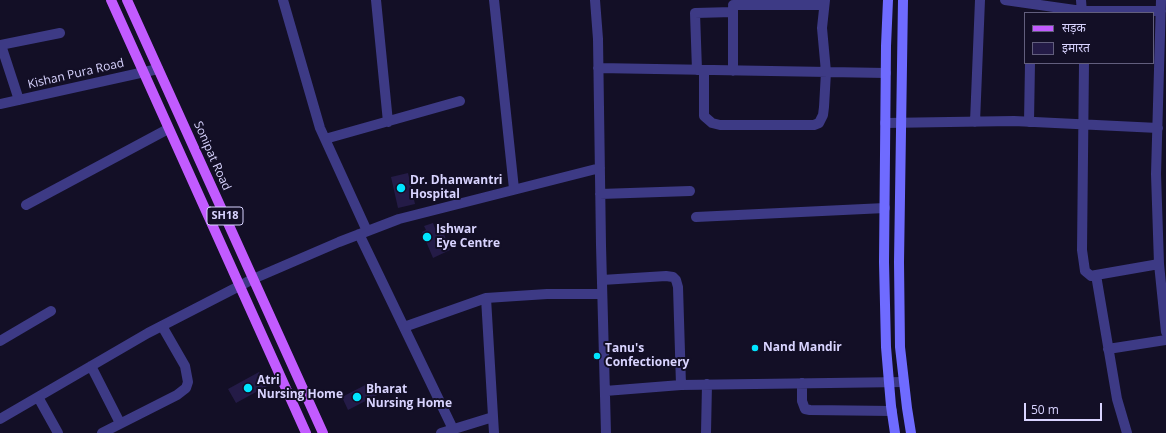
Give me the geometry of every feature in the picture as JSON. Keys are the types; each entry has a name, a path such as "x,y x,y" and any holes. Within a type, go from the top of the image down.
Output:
{"main road":[{"name":"SH18","path":"111,0 306,433"},
{"name":"Sonipat Road","path":"127,0 323,433"},
{"path":"888,0 884,208 885,305 886,347 895,433"},
{"path":"903,0 900,347 911,433"},
{"path":"885,305 900,305"}],"street":[{"path":"283,0 320,128 326,139 363,232 404,327 453,429"},
{"path":"376,0 388,122"},
{"path":"494,0 514,189"},
{"path":"595,0 598,68 606,433"},
{"path":"976,122 980,0"},
{"path":"1005,0 1031,8 1082,12 1160,11"},
{"path":"1081,0 1082,12"},
{"path":"1161,0 1160,11 1163,66 1158,128 1161,175 1159,264 1166,332"},
{"path":"825,2 822,28 826,72 824,111 823,116 818,123 814,125 720,125 712,123 704,116 695,13 733,6 825,2"},
{"path":"733,6 733,71"},
{"path":"19,100 1,45 60,33"},
{"path":"1030,64 1030,122"},
{"path":"1084,64 1082,250 1085,271 1091,276 1159,264"},
{"path":"598,68 886,73"},
{"name":"Kishan Pura Road","path":"0,104 158,69"},
{"path":"326,139 460,101"},
{"path":"885,123 1030,122 1158,128"},
{"path":"26,205 168,129"},
{"path":"0,419 162,326 240,286 363,232 399,218 600,168"},
{"path":"600,194 690,191"},
{"path":"696,217 884,208"},
{"path":"1096,275 1117,398 1127,433"},
{"path":"602,280 666,276 673,277 676,280 678,287 681,385"},
{"path":"404,327 486,298 547,294 602,294"},
{"path":"486,298 494,433"},
{"path":"0,341 51,311"},
{"path":"102,433 176,395 186,388 188,382 185,366 162,326"},
{"path":"1108,349 1166,340"},
{"path":"91,366 120,423"},
{"path":"605,391 707,384 904,382"},
{"path":"802,383 802,401 805,409 892,411"},
{"path":"706,433 707,384"},
{"path":"38,397 58,433"},
{"path":"441,433 493,416"}],"building":[{"path":"408,173 415,204 398,208 391,177"},
{"path":"433,223 435,228 441,226 450,250 433,258 422,232 426,230 424,226"},
{"path":"259,372 267,386 236,403 228,389"},
{"path":"373,381 379,394 348,410 342,397"}],"place":[{"name":"Dr. Dhanwantri Hospital","path":"401,188"},
{"name":"Ishwar Eye Centre","path":"427,237"},
{"name":"Nand Mandir","path":"755,348"},
{"name":"Tanu's Confectionery","path":"597,356"},
{"name":"Atri Nursing Home","path":"248,388"},
{"name":"Bharat Nursing Home","path":"357,397"}]}
